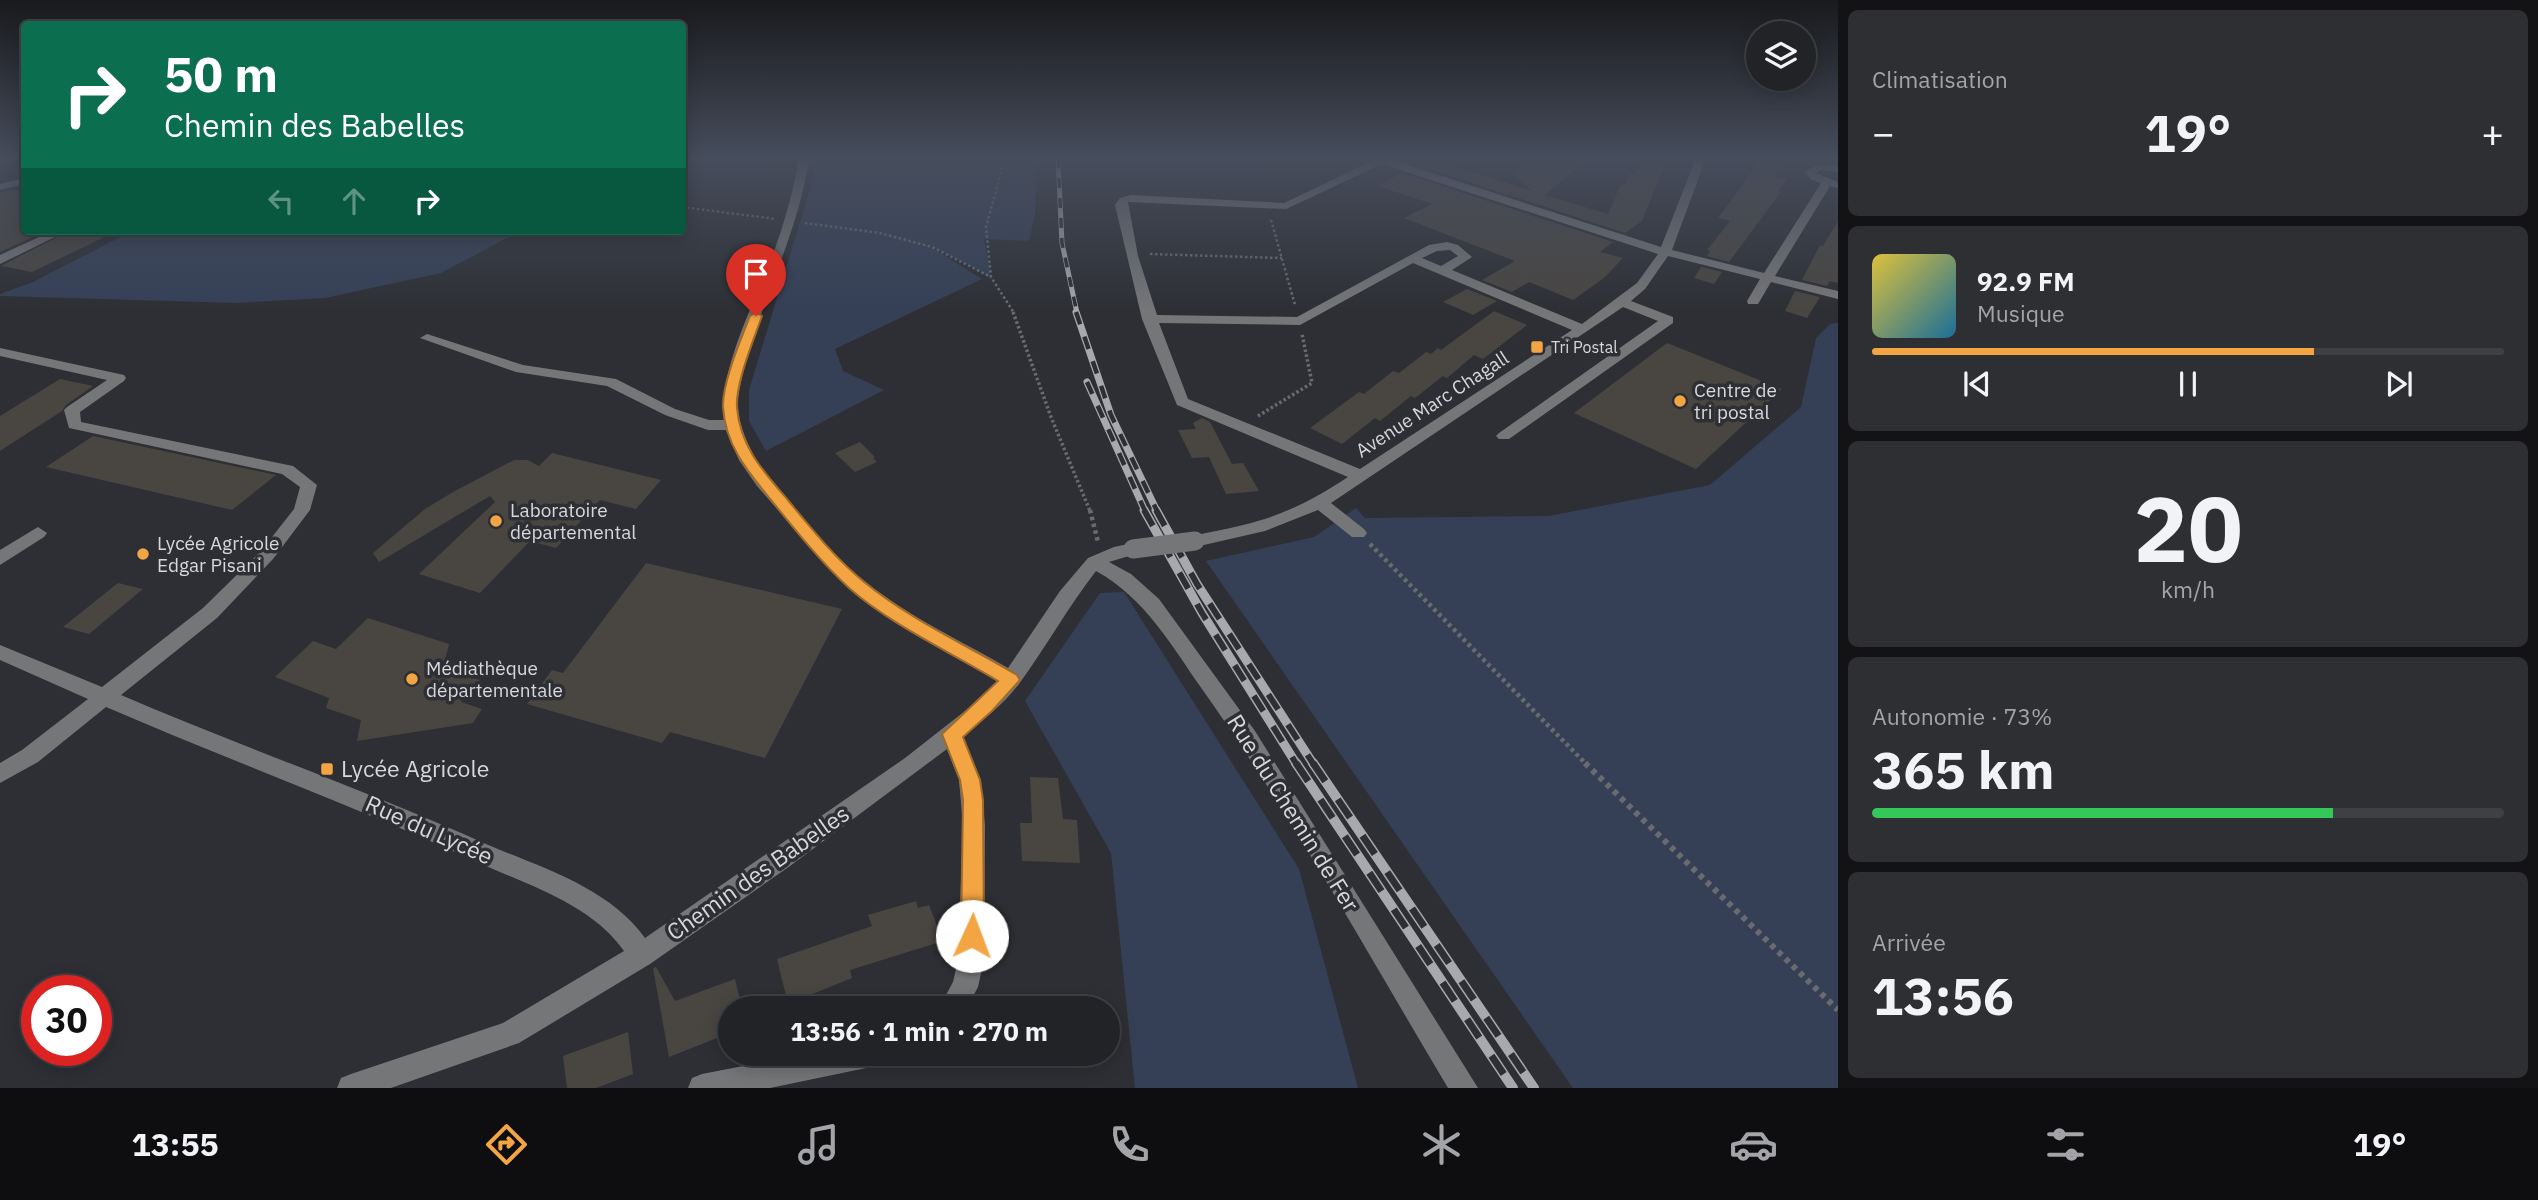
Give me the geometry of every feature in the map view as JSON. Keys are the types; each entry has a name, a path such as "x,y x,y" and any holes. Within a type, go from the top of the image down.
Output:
{"street":[{"path":"794,209 739,363 730,405 733,425 746,460 823,553 857,585 887,607 1011,680"},
{"path":"1122,209 1130,253 1149,318 1182,402 1361,476"},
{"path":"1531,209 1665,252 1838,295"},
{"name":"Avenue Marc Chagall","path":"1098,559 1133,549 1224,536 1282,521 1320,503 1584,330 1642,286 1665,252 1682,209"},
{"path":"1753,301 1815,209"},
{"path":"0,260 53,235"},
{"path":"1149,318 1300,321 1433,246 1442,245 1462,252 1466,257 1443,270"},
{"path":"1412,258 1584,330"},
{"path":"1504,436 1668,320 1622,302"},
{"path":"427,338 521,369 611,382 670,412 708,425 733,425"},
{"path":"0,352 119,378 72,410 74,425 287,470 309,485 302,510 267,555 210,613 111,701 0,774"},
{"path":"1320,503 1358,533"},
{"path":"0,559 38,533"},
{"name":"Chemin des Babelles","path":"351,1088 510,1034 641,955 782,858 952,734 986,706 1011,680 1067,596 1098,559"},
{"name":"Rue du Chemin de Fer","path":"1098,559 1152,604 1248,737 1465,1088"},
{"name":"Rue du Lycée","path":"0,652 111,701 387,810 584,899 614,919 631,937 641,955"},
{"path":"952,734 970,780 974,826 971,960 965,986 959,996"},
{"path":"702,1088 811,1066"}],"path":[{"path":"696,209 880,233 932,247 991,277"},
{"path":"992,209 986,228 991,277 1015,315 1051,417 1088,502 1098,559"},
{"path":"1130,253 1282,258"},
{"path":"1358,533 1617,795 1838,1010"}],"shaded area":[{"path":"804,209 1035,209 1029,241 984,239 991,277 923,242 982,279 835,349 843,371 884,390 766,451 749,421 749,390"},
{"path":"124,235 512,235 441,273 325,298 238,303 0,296"},
{"path":"1838,323 1838,1088 1573,1088 1206,561 1314,537 1356,508 1365,518 1549,516 1710,485 1801,407 1816,338 1830,324"},
{"path":"1124,592 1299,869 1358,1088 1135,1088 1111,853 1025,701 1100,593"}],"building":[{"path":"0,209 21,209 21,235 37,235 0,252"},
{"path":"1422,209 1511,209 1613,242 1600,252 1623,258 1604,278 1573,300 1529,282 1512,292 1482,280 1515,261 1404,218"},
{"path":"1551,209 1591,209 1608,214 1610,209 1647,209 1642,221 1625,233"},
{"path":"1725,209 1769,209 1729,262 1707,256 1710,251 1707,250 1730,221 1718,218"},
{"path":"1838,221 1838,283 1830,281 1827,286 1802,280 1820,245 1823,246"},
{"path":"61,235 109,235 32,272 1,266"},
{"path":"1701,267 1722,272 1714,284 1694,278"},
{"path":"1467,289 1497,301 1473,315 1443,302"},
{"path":"1795,291 1820,297 1807,318 1785,311"},
{"path":"1494,311 1527,325 1483,359 1474,355 1447,378 1443,376 1415,398 1411,396 1380,421 1375,418 1342,444 1310,428 1359,392 1364,394 1393,371 1399,373 1426,352 1431,354 1438,348 1441,350"},
{"name":"Centre de tri postal","path":"1667,343 1782,389 1696,469 1574,413"},
{"path":"60,379 93,386 66,405 62,411 0,451 0,416"},
{"path":"1202,418 1210,422 1232,464 1243,463 1259,491 1226,494 1209,457 1192,458 1178,430 1196,429 1193,423"},
{"path":"93,436 276,475 232,510 46,467"},
{"path":"860,442 877,462 855,472 835,453"},
{"name":"Laboratoire départemental","path":"552,453 661,480 636,509 600,500 556,548 530,541 480,593 419,574 495,502 490,496 379,562 373,553 425,509 453,492 514,460 528,460 539,466"},
{"path":"646,563 842,609 765,758 670,732 662,743 527,704 552,670 563,673"},
{"path":"118,583 143,589 89,634 63,627"},
{"name":"Médiathèque départementale","path":"368,618 449,644 443,668 480,680 461,702 482,709 473,723 357,741 361,720 326,708 329,698 275,677 313,641 336,649"},
{"path":"1030,777 1058,778 1063,819 1077,820 1080,863 1022,861 1020,823 1032,823"},
{"path":"916,901 918,908 929,905 943,941 850,970 852,978 808,996 786,996 777,959 872,926 868,915"},
{"path":"656,967 675,1001 735,979 739,996 718,996 718,1038 669,1057 653,968"},
{"path":"628,1032 633,1074 596,1088 567,1088 563,1056"}],"railway":[{"path":"1060,209 1062,243 1077,313"},
{"path":"1076,312 1111,415 1157,511"},
{"path":"1087,382 1145,511"},
{"path":"1144,510 1202,613 1297,765"},
{"path":"1156,510 1197,584 1314,765"},
{"path":"1296,763 1513,1088"},
{"path":"1313,763 1534,1088"}],"place":[{"name":"Tri Postal","path":"1537,347"},
{"name":"Centre de tri postal","path":"1680,401"},
{"name":"Laboratoire départemental","path":"496,521"},
{"name":"Lycée Agricole Edgar Pisani","path":"143,554"},
{"name":"Médiathèque départementale","path":"412,679"},
{"name":"Lycée Agricole","path":"327,769"}],"route":[{"path":"756,316 739,363 730,405 735,432 746,460 823,553 857,585 887,607 1011,680 986,706 952,734 965,764 973,800 972,936"}]}
